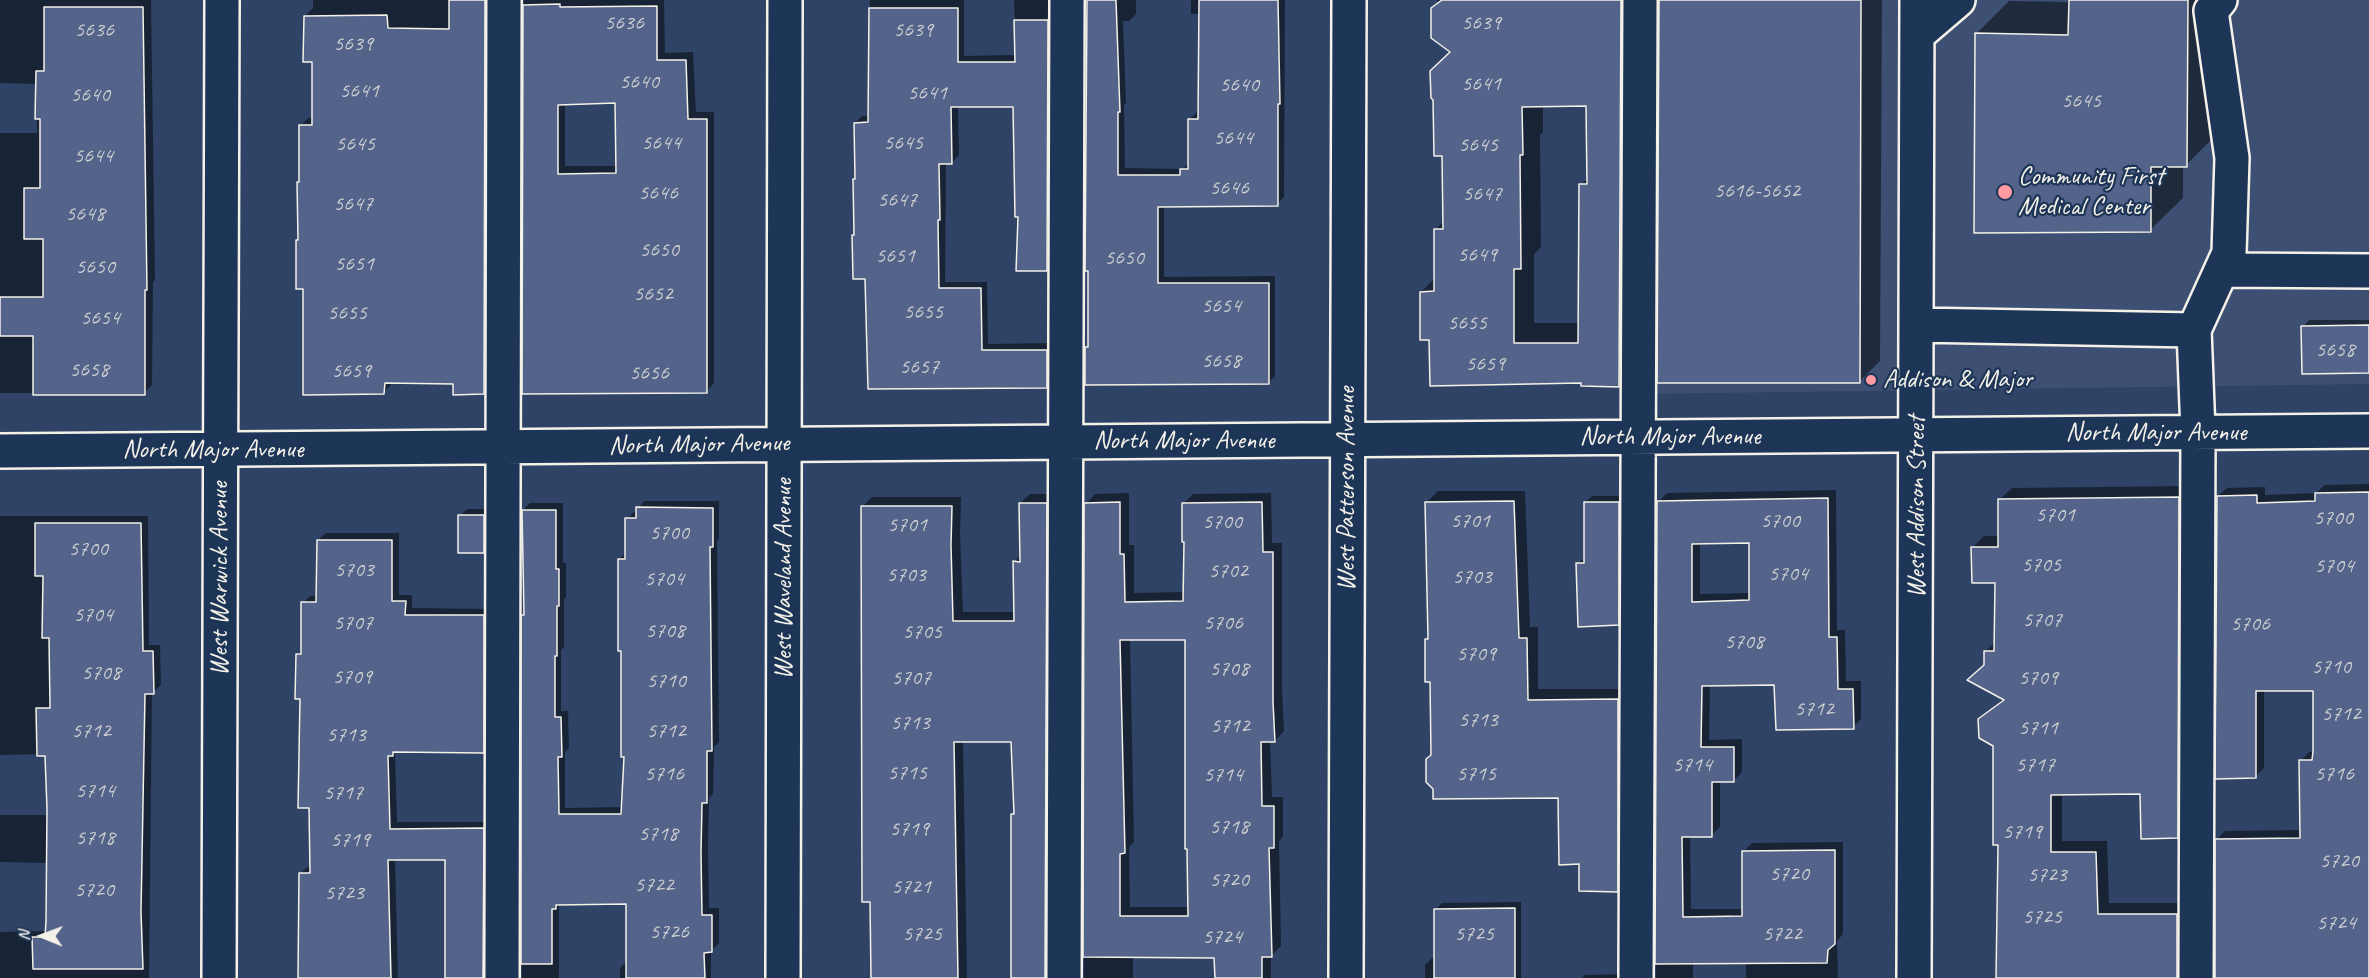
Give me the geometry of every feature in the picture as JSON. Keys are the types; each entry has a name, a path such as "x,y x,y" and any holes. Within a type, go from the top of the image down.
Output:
{"street":[{"name":"West Warwick Avenue","path":"219,978 222,0"},
{"path":"502,978 504,0"},
{"name":"West Waveland Avenue","path":"783,978 785,0"},
{"path":"1064,978 1066,0"},
{"name":"West Patterson Avenue","path":"1346,978 1349,0"},
{"path":"1636,978 1640,0"},
{"name":"West Addison Street","path":"1914,978 1917,0"},
{"path":"1917,35 1958,0"},
{"path":"2196,978 2198,432 2194,330 2229,253 2232,158 2211,11 2220,0"},
{"path":"2222,270 2369,271"},
{"path":"1917,325 2194,330"},
{"name":"North Major Avenue","path":"0,452 2369,431"}],"shaded area":[{"name":"Community First Medical Center","path":"1641,0 2369,0 2369,384 1640,394"}],"building":[{"path":"449,0 485,0 484,394 453,395 453,384 385,383 384,394 303,395 303,289 296,289 297,182 299,182 299,125 312,125 312,62 303,62 304,16 387,15 388,28 449,29"},
{"path":"1087,0 1116,0 1120,112 1118,112 1118,175 1180,175 1180,169 1188,169 1188,119 1198,119 1199,0 1278,0 1280,104 1278,104 1278,206 1158,207 1158,283 1269,283 1269,384 1085,385 1085,347 1088,347 1088,271 1085,271"},
{"path":"1442,0 1621,0 1619,387 1581,386 1581,383 1430,386 1429,340 1420,340 1420,292 1434,291 1434,229 1443,229 1442,156 1434,156 1430,71 1450,52 1431,38 1431,8","holes":["1586,106 1587,184 1579,184 1578,343 1514,343 1514,269 1521,269 1522,107"]},
{"path":"1659,0 1861,0 1860,383 1657,383"},
{"path":"2069,0 2188,0 2187,167 2151,167 2151,232 1974,233 1975,33 2068,35"},
{"path":"523,5 657,6 657,60 686,60 688,119 707,119 707,393 522,394","holes":["615,103 616,173 558,174 558,105"]},
{"path":"44,7 143,7 147,290 145,290 145,395 33,395 33,336 0,336 0,297 43,297 43,239 24,239 24,188 40,188 40,119 35,119 36,71 44,71"},
{"path":"869,8 958,8 958,62 1015,62 1014,20 1048,20 1047,271 1016,271 1018,217 1015,217 1013,107 951,107 952,164 939,164 940,220 938,220 939,288 981,288 982,350 1047,350 1047,388 868,389 865,279 853,279 852,235 854,235 853,179 855,179 854,123 868,122"},
{"path":"2369,325 2369,373 2302,374 2301,326"},
{"path":"2369,492 2369,978 2215,978 2215,839 2300,838 2299,760 2312,760 2313,751 2313,691 2256,691 2256,778 2215,779 2217,496 2257,495 2257,503 2315,501 2315,493"},
{"path":"2179,497 2178,838 2141,839 2140,794 2051,795 2051,852 2096,852 2098,914 2177,914 2177,978 1996,978 1998,845 1993,845 1993,746 1979,738 1978,719 2004,700 1967,680 1984,665 1984,651 1994,651 1995,583 1972,583 1971,547 1998,547 1998,499"},
{"path":"1828,498 1829,637 1837,637 1838,689 1853,689 1854,729 1776,730 1774,685 1702,686 1701,747 1734,747 1734,782 1712,782 1712,837 1682,837 1683,917 1742,916 1742,851 1835,850 1835,944 1828,950 1827,963 1655,964 1657,501","holes":["1749,543 1749,600 1692,602 1692,544"]},
{"path":"1514,501 1519,638 1527,638 1528,700 1618,699 1618,892 1579,891 1579,864 1559,865 1558,798 1433,799 1433,789 1426,782 1426,759 1431,755 1430,682 1425,682 1425,639 1428,639 1425,502"},
{"path":"1120,502 1120,554 1124,554 1125,602 1183,601 1182,503 1262,502 1263,552 1273,552 1275,742 1261,742 1262,806 1274,806 1274,848 1269,848 1272,957 1262,957 1262,978 1215,978 1214,958 1083,957 1084,503","holes":["1120,640 1185,640 1185,849 1187,849 1188,916 1120,916 1120,854 1125,853"]},
{"path":"1584,502 1619,502 1619,625 1578,627 1576,563 1584,563"},
{"path":"1019,503 1047,503 1045,978 1011,978 1011,814 1014,814 1011,742 954,742 958,978 871,978 870,902 862,902 861,506 952,506 953,621 1014,621 1013,561 1020,562"},
{"path":"636,507 713,508 713,547 710,547 712,751 707,751 707,803 702,803 701,854 702,915 712,915 712,952 704,953 705,978 626,978 626,904 556,905 556,909 552,909 552,964 521,964 521,615 524,615 522,510 556,510 556,569 559,569 559,606 557,606 557,656 555,656 555,717 561,717 562,757 558,757 559,814 621,814 624,757 621,757 618,559 625,559 625,518 636,518"},
{"path":"458,515 484,515 484,553 458,553"},
{"path":"35,523 141,523 143,651 153,651 154,694 145,694 141,912 143,969 33,969 32,937 45,937 46,921 45,756 37,756 36,708 50,708 49,638 42,638 43,576 35,576"},
{"path":"317,540 392,540 392,601 406,601 405,615 484,615 484,753 393,752 393,756 388,756 390,829 484,828 483,978 445,978 445,860 388,860 391,978 298,978 299,873 310,873 309,808 298,808 300,699 295,699 296,654 301,654 301,602 316,602"},
{"path":"1515,908 1515,978 1434,978 1434,909"}],"place":[{"name":"Community First Medical Center","path":"2005,192"},
{"name":"Addison & Major","path":"1871,380"}]}
